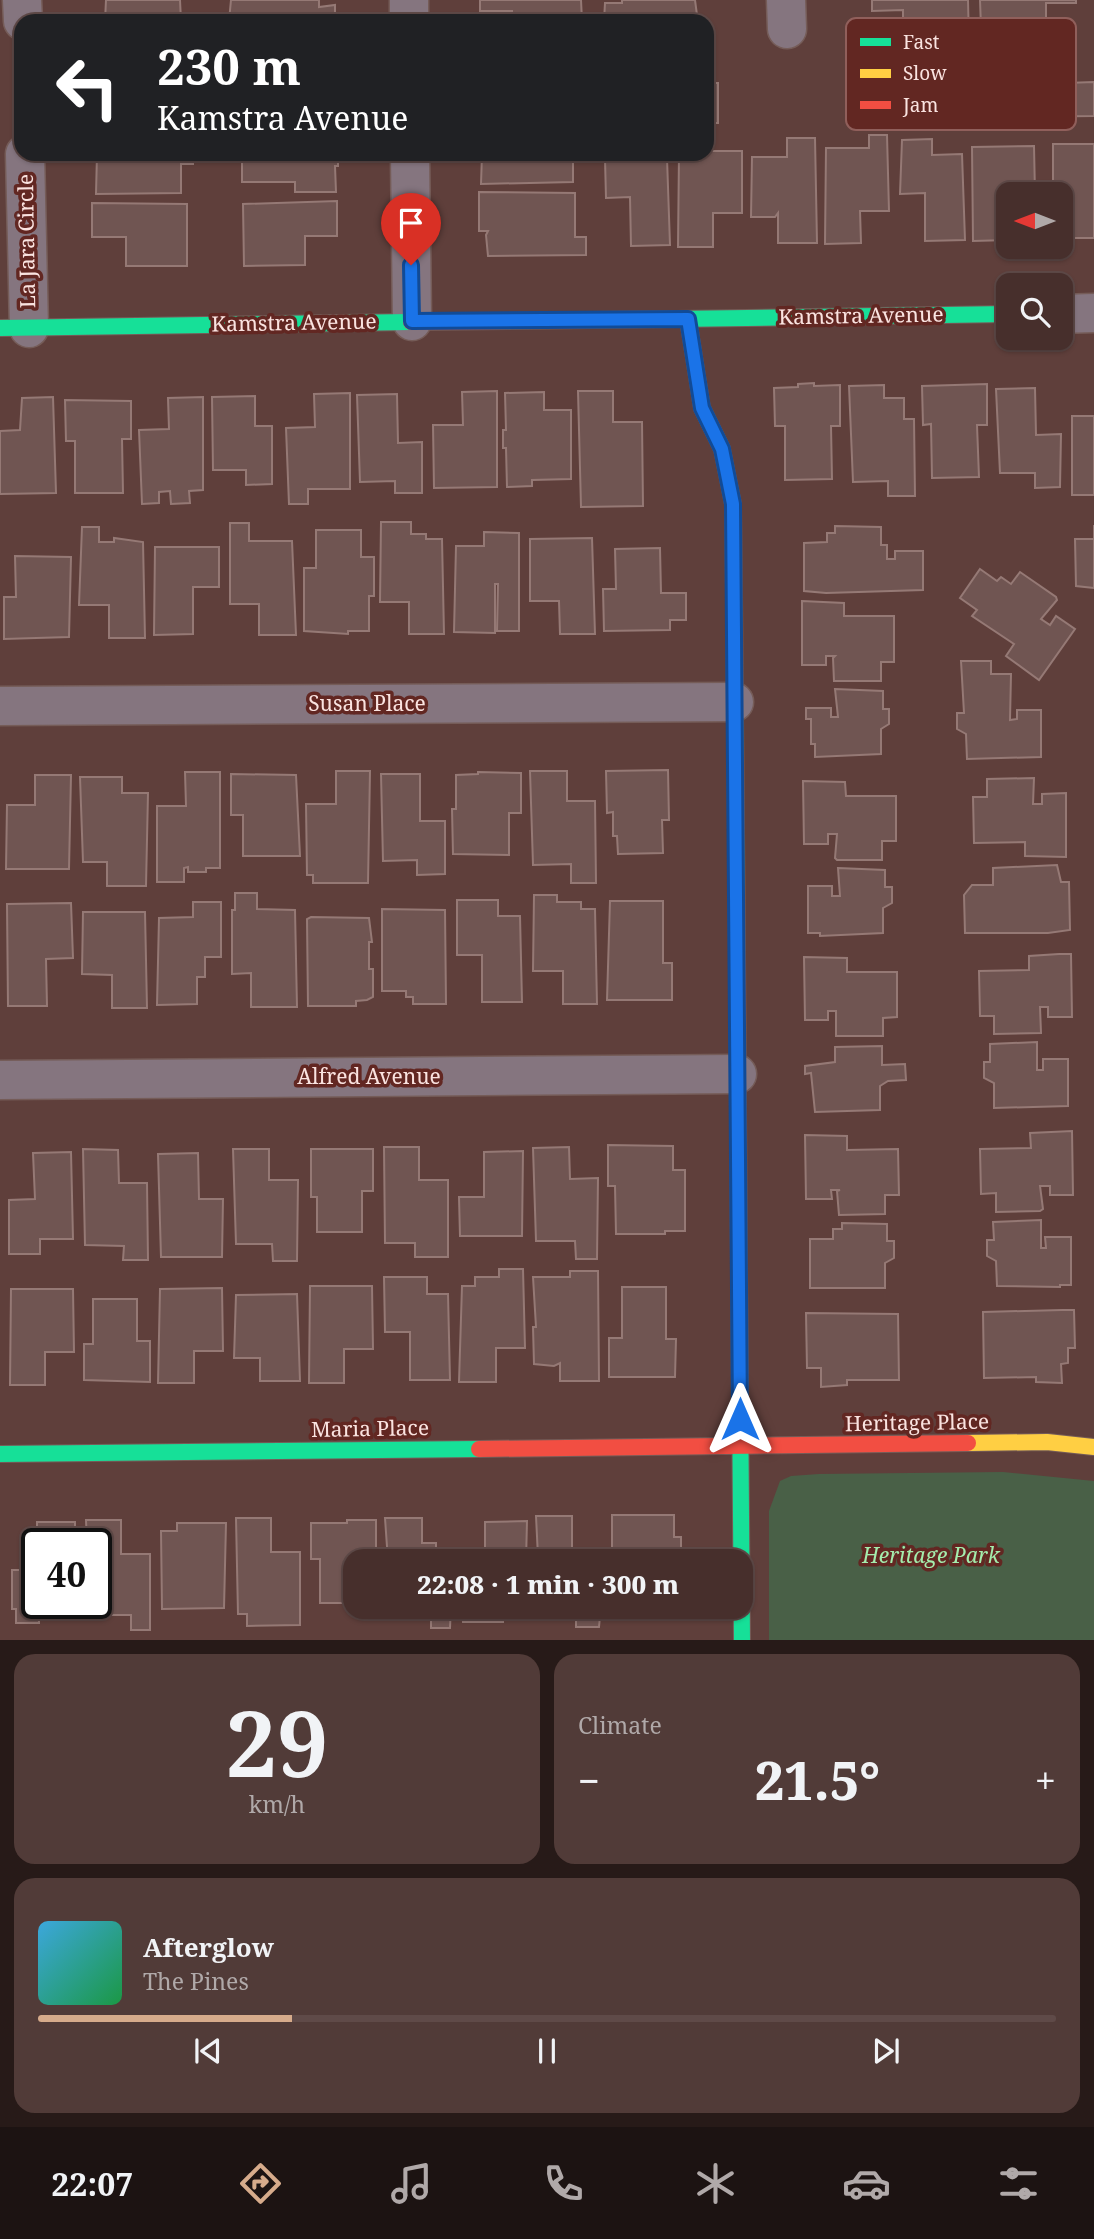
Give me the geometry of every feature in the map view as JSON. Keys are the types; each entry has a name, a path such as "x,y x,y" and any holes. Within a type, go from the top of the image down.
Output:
{"street":[{"name":"La Jara Circle","path":"14,328 25,161"},
{"path":"410,161 412,321"},
{"path":"1073,314 1094,313"},
{"name":"Kamstra Avenue","path":"14,328 996,314"},
{"path":"688,319 702,408 722,449 733,504 742,1640"},
{"name":"Susan Place","path":"0,706 734,702"},
{"name":"Alfred Avenue","path":"0,1080 737,1074"},
{"name":"Heritage Place","path":"740,1445 1047,1442 1094,1447"},
{"name":"Maria Place","path":"0,1454 740,1445"}],"green space":[{"name":"Heritage Park","path":"1003,1472 1094,1481 1094,1640 769,1640 769,1511 780,1481 791,1476 819,1474"}],"building":[{"path":"106,0 180,0 181,14 105,14"},
{"path":"231,0 319,0 319,7 335,5 335,14 230,14"},
{"path":"480,0 581,0 582,14 512,14 512,11 480,11"},
{"path":"622,0 695,0 697,14 604,14 605,3 622,3"},
{"path":"872,0 968,0 968,18 903,18 903,10 872,11"},
{"path":"980,0 1076,0 1076,3 1046,3 1046,18 981,18"},
{"path":"1094,82 1094,116 1076,116 1076,83"},
{"path":"714,83 718,83 718,123 714,123"},
{"path":"869,135 887,135 889,211 860,211 861,243 825,244 826,148 869,148"},
{"path":"787,138 815,138 817,243 778,243 778,213 775,217 751,217 752,157 787,157"},
{"path":"932,139 932,155 962,154 965,240 925,241 925,193 900,194 902,140"},
{"path":"1053,144 1094,144 1094,238 1073,238 1073,182 1053,182"},
{"path":"1034,146 1035,182 996,182 996,240 973,241 972,147"},
{"path":"714,151 742,151 742,213 713,213 713,247 678,247 679,161 714,161"},
{"path":"97,161 193,161 193,164 181,164 181,193 96,194"},
{"path":"242,161 338,161 338,166 335,166 336,192 295,192 295,182 242,182"},
{"path":"482,161 573,161 573,182 481,184"},
{"path":"605,161 667,161 670,245 631,246 630,197 606,198"},
{"path":"479,192 575,193 575,237 586,237 586,255 488,256 488,231 479,231"},
{"path":"337,201 337,236 305,236 305,265 244,266 243,204"},
{"path":"92,203 187,204 187,266 126,266 126,237 92,237"},
{"path":"814,383 814,386 840,385 840,426 831,426 832,479 785,480 785,426 775,426 774,388"},
{"path":"987,384 987,425 977,425 979,477 932,478 931,424 923,425 922,386"},
{"path":"884,385 884,398 904,398 904,419 914,419 915,496 888,496 888,481 853,482 849,386"},
{"path":"1035,388 1036,435 1061,434 1060,487 1035,488 1035,473 1000,473 996,389"},
{"path":"497,391 497,487 434,488 433,425 463,425 462,392"},
{"path":"578,391 613,391 613,422 642,422 643,506 581,507"},
{"path":"544,392 544,410 571,410 571,479 532,480 532,486 507,487 506,448 503,448 503,430 506,430 505,393"},
{"path":"350,393 350,489 308,489 308,504 289,504 286,428 315,427 314,394"},
{"path":"397,394 398,443 422,442 422,493 395,493 395,481 360,482 357,395"},
{"path":"255,396 255,426 272,426 272,484 246,485 246,470 213,470 212,397"},
{"path":"53,397 56,493 0,494 0,431 20,430 22,398"},
{"path":"203,397 203,490 189,491 190,503 171,504 170,491 159,492 159,503 142,504 139,430 169,429 168,398"},
{"path":"65,400 131,401 131,439 122,439 123,493 75,493 75,441 66,441"},
{"path":"1072,416 1094,416 1094,495 1072,495"},
{"path":"381,522 411,522 411,534 426,534 426,539 442,539 444,634 409,634 409,602 380,602"},
{"path":"230,523 249,523 249,541 292,541 296,635 259,635 259,604 230,604"},
{"path":"835,526 881,527 881,545 887,545 887,559 895,559 895,551 923,551 923,590 826,593 804,591 804,543 827,542 827,533 835,533"},
{"path":"82,527 99,527 99,542 114,542 114,538 143,542 145,638 109,638 109,605 79,605"},
{"path":"316,530 361,530 361,557 374,557 374,596 369,596 369,631 348,631 348,634 304,631 304,568 316,568"},
{"path":"484,532 519,533 519,631 497,631 498,584 495,584 495,633 454,632 456,546 484,546"},
{"path":"592,538 595,634 560,634 559,601 530,601 530,539"},
{"path":"1075,539 1094,539 1094,588 1076,586"},
{"path":"155,547 219,547 219,587 193,587 193,634 154,635"},
{"path":"660,548 661,593 686,593 686,620 670,620 670,630 604,631 603,589 616,589 615,549"},
{"path":"15,556 71,557 69,637 4,639 4,597 16,597"},
{"path":"980,569 997,581 1001,577 1011,584 1020,572 1056,597 1057,600 1041,619 1050,625 1056,616 1075,629 1039,680 1006,656 1014,644 972,616 977,610 960,598"},
{"path":"802,601 844,603 844,616 894,616 894,662 881,662 881,681 834,681 835,656 826,656 826,665 802,665"},
{"path":"961,661 991,661 991,674 1011,674 1010,720 1017,719 1017,710 1041,710 1041,757 967,759 966,734 957,729 957,713 964,713"},
{"path":"835,689 883,691 883,709 889,709 889,724 881,729 881,754 815,757 815,744 811,744 811,719 806,719 806,708 831,708 831,717 838,717"},
{"path":"668,770 669,820 662,820 663,853 618,854 617,836 613,836 613,812 607,813 606,771"},
{"path":"336,771 370,771 368,883 313,883 313,875 307,875 306,804 336,804"},
{"path":"530,771 567,771 567,801 595,801 596,883 571,883 571,864 533,865"},
{"path":"185,772 220,772 220,868 206,868 206,872 188,872 188,867 184,868 184,882 157,882 157,806 186,806"},
{"path":"478,772 521,773 521,813 509,813 509,855 453,854 452,809 456,809 456,775"},
{"path":"231,774 296,775 300,856 243,856 243,815 231,815"},
{"path":"381,774 420,774 420,821 445,821 445,874 417,875 417,860 383,861"},
{"path":"35,775 71,775 69,869 6,869 7,805 35,805"},
{"path":"80,777 122,777 122,793 148,793 146,886 107,886 107,862 83,862"},
{"path":"1034,778 1033,804 1042,804 1042,794 1066,793 1066,857 1025,856 1025,842 974,843 973,797 987,797 987,779"},
{"path":"803,781 845,782 846,796 896,796 896,841 882,841 882,860 837,860 837,834 828,834 828,844 804,844"},
{"path":"1057,865 1061,882 1069,882 1070,930 1048,933 965,933 964,895 972,885 993,885 993,868"},
{"path":"838,868 885,870 885,887 892,887 892,903 883,908 883,933 820,936 820,933 808,933 808,886 832,886 832,896 840,896"},
{"path":"235,893 257,893 257,909 295,910 297,1007 251,1007 251,973 232,974 232,910 235,910"},
{"path":"534,895 557,895 557,902 581,902 581,909 595,909 597,1004 563,1004 563,971 533,971"},
{"path":"457,900 498,900 498,916 520,916 522,1002 482,1002 482,955 457,955"},
{"path":"610,901 663,901 663,963 672,963 672,1000 607,1000"},
{"path":"193,902 221,902 221,957 205,957 205,977 197,977 197,1004 157,1005 159,918 193,917"},
{"path":"71,903 73,958 46,959 47,1006 8,1006 7,904"},
{"path":"382,909 445,910 446,1004 413,1004 413,997 406,997 406,991 382,991"},
{"path":"83,912 145,912 147,1008 112,1008 112,975 82,974"},
{"path":"369,918 372,942 369,942 369,969 373,969 373,997 356,1001 356,1006 308,1006 307,919"},
{"path":"1071,954 1072,1017 1048,1017 1048,1007 1040,1007 1041,1033 994,1034 994,1016 980,1016 979,971 1029,970 1029,956"},
{"path":"804,957 847,958 847,972 897,972 897,1017 883,1018 883,1036 836,1036 836,1011 828,1011 828,1020 805,1020"},
{"path":"1037,1042 1037,1070 1043,1070 1043,1059 1068,1059 1068,1106 994,1108 994,1083 984,1078 984,1062 990,1062 990,1044"},
{"path":"882,1046 882,1065 905,1064 906,1080 888,1081 880,1086 880,1110 815,1112 811,1073 805,1074 805,1066 835,1062 835,1047"},
{"path":"1072,1131 1073,1195 1050,1195 1050,1186 1040,1186 1043,1209 1040,1211 996,1212 996,1193 981,1194 980,1149 1031,1148 1030,1133"},
{"path":"805,1135 847,1136 847,1150 898,1149 899,1195 885,1195 885,1214 839,1215 837,1191 840,1190 831,1190 832,1199 806,1199"},
{"path":"608,1145 673,1146 673,1170 685,1170 685,1231 665,1231 665,1234 616,1234 615,1186 608,1186"},
{"path":"384,1147 419,1147 419,1180 448,1180 448,1257 415,1257 415,1243 385,1243"},
{"path":"569,1147 570,1179 598,1178 597,1259 576,1259 575,1241 536,1241 533,1148"},
{"path":"83,1149 118,1150 119,1183 147,1183 148,1260 123,1260 124,1246 85,1245"},
{"path":"233,1149 269,1149 269,1180 298,1180 297,1261 273,1261 272,1244 236,1244"},
{"path":"311,1149 373,1149 373,1191 362,1191 362,1232 317,1232 317,1197 311,1197"},
{"path":"523,1151 522,1236 460,1236 459,1197 484,1197 484,1152"},
{"path":"71,1152 73,1239 40,1239 40,1254 9,1254 9,1200 35,1199 33,1153"},
{"path":"198,1153 199,1199 223,1199 222,1257 161,1257 158,1154"},
{"path":"1041,1220 1041,1248 1046,1248 1045,1237 1071,1237 1071,1285 997,1286 996,1261 987,1256 987,1240 994,1240 993,1222"},
{"path":"842,1223 887,1224 887,1241 894,1241 894,1258 885,1263 885,1288 810,1288 810,1239 833,1239 833,1229 842,1229"},
{"path":"499,1269 523,1269 525,1348 496,1348 496,1382 459,1382 462,1286 475,1286 475,1277 499,1277"},
{"path":"570,1271 598,1271 599,1381 560,1381 560,1363 554,1366 534,1364 533,1327 536,1327 533,1277 570,1277"},
{"path":"384,1277 427,1277 427,1294 448,1294 450,1380 410,1380 410,1332 385,1332"},
{"path":"310,1286 372,1286 373,1349 344,1349 344,1383 309,1383"},
{"path":"622,1287 666,1287 666,1339 676,1339 675,1377 609,1377 609,1338 622,1338"},
{"path":"222,1288 223,1351 194,1351 194,1383 158,1383 160,1289"},
{"path":"11,1289 73,1289 74,1352 45,1352 45,1385 10,1385"},
{"path":"297,1294 300,1381 260,1381 260,1358 234,1358 236,1295"},
{"path":"93,1299 137,1299 137,1341 150,1341 150,1382 84,1380 84,1344 93,1344"},
{"path":"1074,1310 1075,1348 1068,1348 1068,1363 1061,1364 1062,1383 1036,1382 1036,1377 984,1378 983,1312"},
{"path":"806,1313 898,1314 899,1380 847,1380 847,1385 821,1387 821,1368 807,1368"},
{"path":"612,1515 674,1515 674,1537 681,1537 681,1549 612,1549"},
{"path":"536,1516 572,1516 572,1549 538,1549"},
{"path":"236,1518 271,1518 271,1552 300,1552 300,1625 247,1626 247,1614 238,1614"},
{"path":"385,1518 422,1518 422,1543 436,1543 436,1549 387,1549"},
{"path":"86,1520 121,1520 121,1554 150,1554 150,1630 131,1630 131,1615 112,1615 112,1528 86,1528"},
{"path":"347,1520 376,1520 376,1549 343,1549 343,1603 320,1603 320,1559 311,1559 311,1523 347,1523"},
{"path":"527,1521 526,1549 485,1549 485,1522"},
{"path":"37,1522 75,1522 75,1528 37,1528"},
{"path":"177,1523 226,1523 224,1608 162,1609 161,1531 177,1531"},
{"path":"12,1570 21,1570 21,1619 39,1619 39,1623 16,1623 16,1609 12,1609"},
{"path":"431,1619 450,1619 450,1628 431,1628"},
{"path":"463,1619 503,1619 503,1622 463,1622"},
{"path":"576,1619 600,1619 599,1627 576,1627"}],"traffic: fast":[{"path":"676,319 996,314"},
{"path":"0,328 411,322"},
{"path":"734,593 737,950"},
{"path":"739,1264 742,1640"},
{"path":"0,1454 479,1449"}],"traffic: slow":[{"path":"688,319 702,408 722,449 733,504 734,593"},
{"path":"968,1443 1047,1442 1094,1447"}],"traffic: jam":[{"path":"411,322 676,319"},
{"path":"737,950 739,1264"},
{"path":"479,1449 968,1443"}],"route":[{"path":"411,265 412,321 688,319 702,408 722,449 733,504 740,1419"}]}
